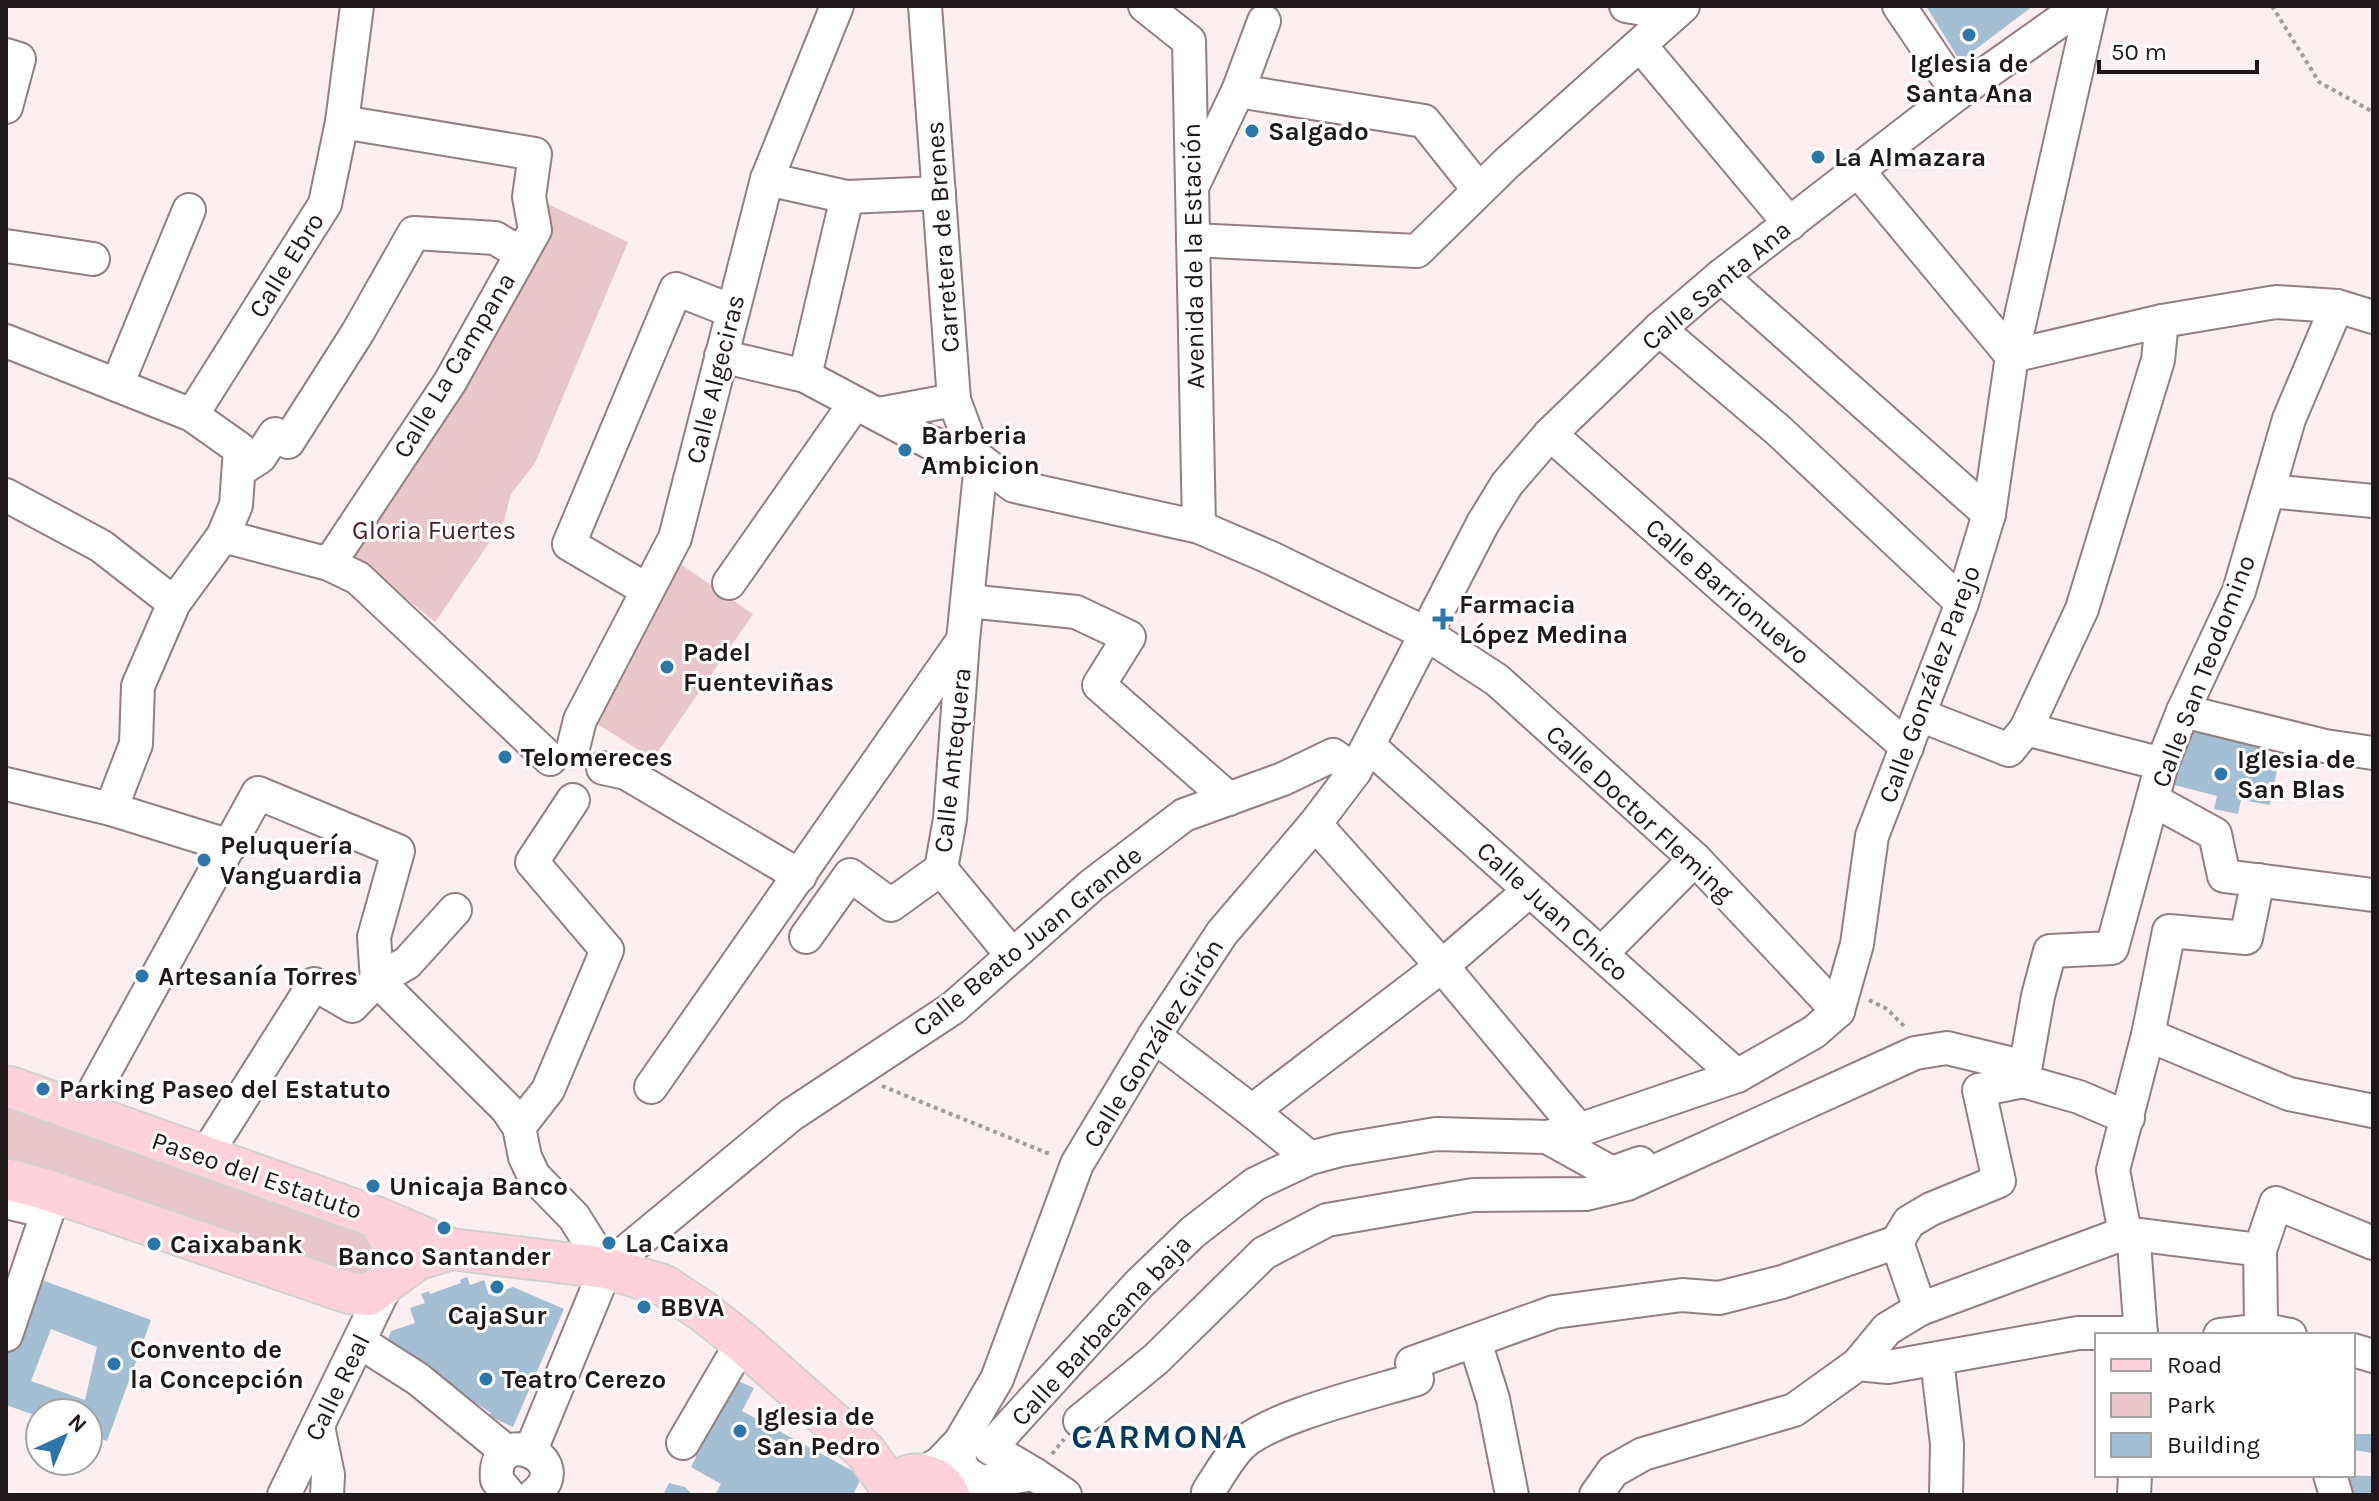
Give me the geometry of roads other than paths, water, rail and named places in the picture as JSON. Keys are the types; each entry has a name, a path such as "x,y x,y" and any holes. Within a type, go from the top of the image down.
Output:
{"main road":[{"name":"Paseo del Estatuto","path":"22,1087 10,1087 378,1218 396,1250 389,1279"},
{"path":"6,1179 57,1203 349,1293 369,1295 416,1260 451,1249"},
{"path":"378,1218 451,1249 606,1268 663,1285 742,1342 865,1451 934,1488"}],"street":[{"name":"Calle Ebro","path":"192,415 325,204 342,122 357,6"},
{"name":"Calle Algeciras","path":"562,752 675,538 767,179 837,6"},
{"name":"Carretera de Brenes","path":"925,6 954,400 978,459"},
{"name":"Avenida de la Estación","path":"1145,6 1189,41 1199,527"},
{"path":"1626,6 1678,10"},
{"path":"1899,6 1958,93"},
{"name":"Calle Santa Ana","path":"1425,633 1507,484 1550,434 1659,329 1721,276 1958,93 2081,6"},
{"name":"Calle González Parejo","path":"1842,999 1857,944 1872,836 1962,603 1989,514 2012,356 2091,6"},
{"path":"1193,240 1417,251 1479,190 1678,10"},
{"path":"1192,187 1238,91 1264,21"},
{"path":"2035,38 2077,66"},
{"path":"1640,45 1790,224"},
{"path":"6,55 19,59 6,107"},
{"path":"1238,91 1424,121 1479,190"},
{"name":"Calle La Campana","path":"329,564 450,382 535,230 529,197 535,154 342,122"},
{"path":"1859,172 2012,356 2162,321 2276,302 2337,306 2373,317"},
{"path":"767,179 847,197 939,193"},
{"path":"805,376 847,197"},
{"path":"117,385 189,210"},
{"path":"240,470 260,457 275,434 288,442 358,332 414,233 495,238 520,253"},
{"path":"6,246 93,259"},
{"path":"1721,276 1989,514"},
{"path":"647,590 569,544 676,289 732,311"},
{"name":"Calle San Teodomino","path":"2023,1081 2038,996 2050,951 2112,948 2162,764 2239,591 2289,419 2337,306"},
{"path":"1920,715 2009,750 2026,729 2082,609 2158,360 2162,321"},
{"path":"1659,329 1778,430 1962,603"},
{"path":"6,341 192,415 240,449 236,505 223,536 174,603 138,686 136,744 111,809"},
{"name":"Calle Doctor Fleming","path":"721,356 805,376 929,442 978,459 1014,486 1199,527 1269,557 1425,633 1497,680 1695,859 1842,999"},
{"path":"729,583 867,408 954,400"},
{"name":"Calle Barrionuevo","path":"1550,434 1907,747"},
{"name":"Calle Antequera","path":"806,937 850,875 891,905 941,869 950,819 978,459"},
{"path":"2269,491 2373,501"},
{"path":"6,495 101,546 174,603"},
{"path":"223,536 329,564 358,578 562,752"},
{"path":"968,601 1076,612 1129,637 1099,685 1229,799"},
{"name":"Calle González Girón","path":"934,1488 940,1463 960,1442 997,1379 1077,1164 1154,1036 1222,933 1315,824 1362,758 1425,633"},
{"path":"651,1087 963,640"},
{"path":"2183,711 2325,746 2373,753"},
{"path":"2026,729 2162,764"},
{"path":"582,745 596,753 603,768 603,776 595,792 581,800 573,800 556,793 550,786 547,768 562,752 582,745"},
{"name":"Calle Beato Juan Grande","path":"606,1268 791,1115 953,1008 1092,885 1184,815 1283,779 1333,755 1362,758"},
{"name":"Calle Juan Chico","path":"1362,758 1529,891 1737,1076"},
{"path":"603,768 626,773 800,876"},
{"path":"6,784 111,809 230,846"},
{"path":"82,1113 258,793 398,851 374,937 377,980 507,1109 519,1127 525,1157 534,1176 574,1217 606,1268 519,1451 497,1465 499,1492"},
{"path":"519,1127 548,1090 607,950 532,862 573,800"},
{"path":"2153,800 2215,834 2224,876 2373,895"},
{"path":"1315,824 1442,966 1579,1130"},
{"path":"1601,954 1695,859"},
{"path":"941,869 1012,955"},
{"path":"2141,1333 2134,1243 2125,1233 2113,1170 2148,1035 2169,931 2246,938 2258,880"},
{"path":"1252,1111 1442,966 1529,891"},
{"path":"205,1156 314,984 352,1006 377,980 407,963 455,910"},
{"name":"Calle Barbacana baja","path":"990,1448 1138,1285 1193,1232 1255,1184 1310,1158 1436,1134 1547,1137 1579,1130 1737,1076 1814,1032 1842,999"},
{"path":"2148,1035 2289,1094 2373,1111"},
{"path":"1154,1036 1310,1158"},
{"path":"1080,1421 1156,1359 1264,1253 1327,1220 1473,1195 1586,1194 1627,1184 1915,1053 1947,1048 2009,1063 2023,1081"},
{"path":"1209,1495 1208,1492 1240,1445 1256,1433 1304,1414 1417,1379 1412,1363 1554,1312 1682,1295 1719,1298 1782,1282 1897,1242 1909,1222 1920,1215 1999,1181 1979,1090 2023,1081 2079,1097 2128,1118"},
{"path":"1547,1137 1612,1173 1679,1149 1757,1113 1804,1104"},
{"path":"6,1202 43,1211 57,1203"},
{"path":"6,1335 57,1203"},
{"path":"2279,1333 2261,1323 2260,1250 2276,1203 2373,1243"},
{"path":"1596,1495 1613,1471 1643,1454 1794,1410 1858,1364 1887,1329 1920,1309 2125,1233 2260,1250"},
{"path":"1897,1242 1920,1309"},
{"name":"Calle Real","path":"284,1495 389,1279"},
{"path":"1858,1364 1888,1367 2078,1333 2095,1333"},
{"path":"360,1342 519,1451 542,1460 546,1475 535,1495"},
{"path":"683,1443 742,1342"},
{"path":"1475,1342 1493,1399 1512,1495"},
{"path":"1937,1360 1947,1444 1946,1495"},
{"path":"934,1488 990,1448 997,1379"},
{"path":"934,1488 966,1473 958,1460 971,1423"},
{"path":"318,1426 328,1475 327,1495"},
{"path":"990,1448 1065,1495"},
{"path":"934,1488 1034,1474"}],"place":[{"name":"Iglesia de Santa Ana","path":"1969,35"},
{"name":"Salgado","path":"1252,131"},
{"name":"La Almazara","path":"1818,157"},
{"name":"Barberia Ambicion","path":"905,450"},
{"name":"Farmacia López Medina","path":"1443,619"},
{"name":"Padel Fuenteviñas","path":"667,667"},
{"name":"Telomereces","path":"505,757"},
{"name":"Iglesia de San Blas","path":"2221,774"},
{"name":"Peluquería Vanguardia","path":"204,860"},
{"name":"Artesanía Torres","path":"142,976"},
{"name":"Parking Paseo del Estatuto","path":"43,1089"},
{"name":"Unicaja Banco","path":"373,1186"},
{"name":"Banco Santander","path":"444,1228"},
{"name":"La Caixa","path":"609,1243"},
{"name":"Caixabank","path":"154,1244"},
{"name":"CajaSur","path":"497,1287"},
{"name":"BBVA","path":"644,1307"},
{"name":"Convento de la Concepción","path":"114,1364"},
{"name":"Teatro Cerezo","path":"486,1379"},
{"name":"Iglesia de San Pedro","path":"740,1431"}],"district":[{"name":"CARMONA","path":"1160,1436"}],"park label":[{"name":"Gloria Fuertes","path":"434,530"}]}
